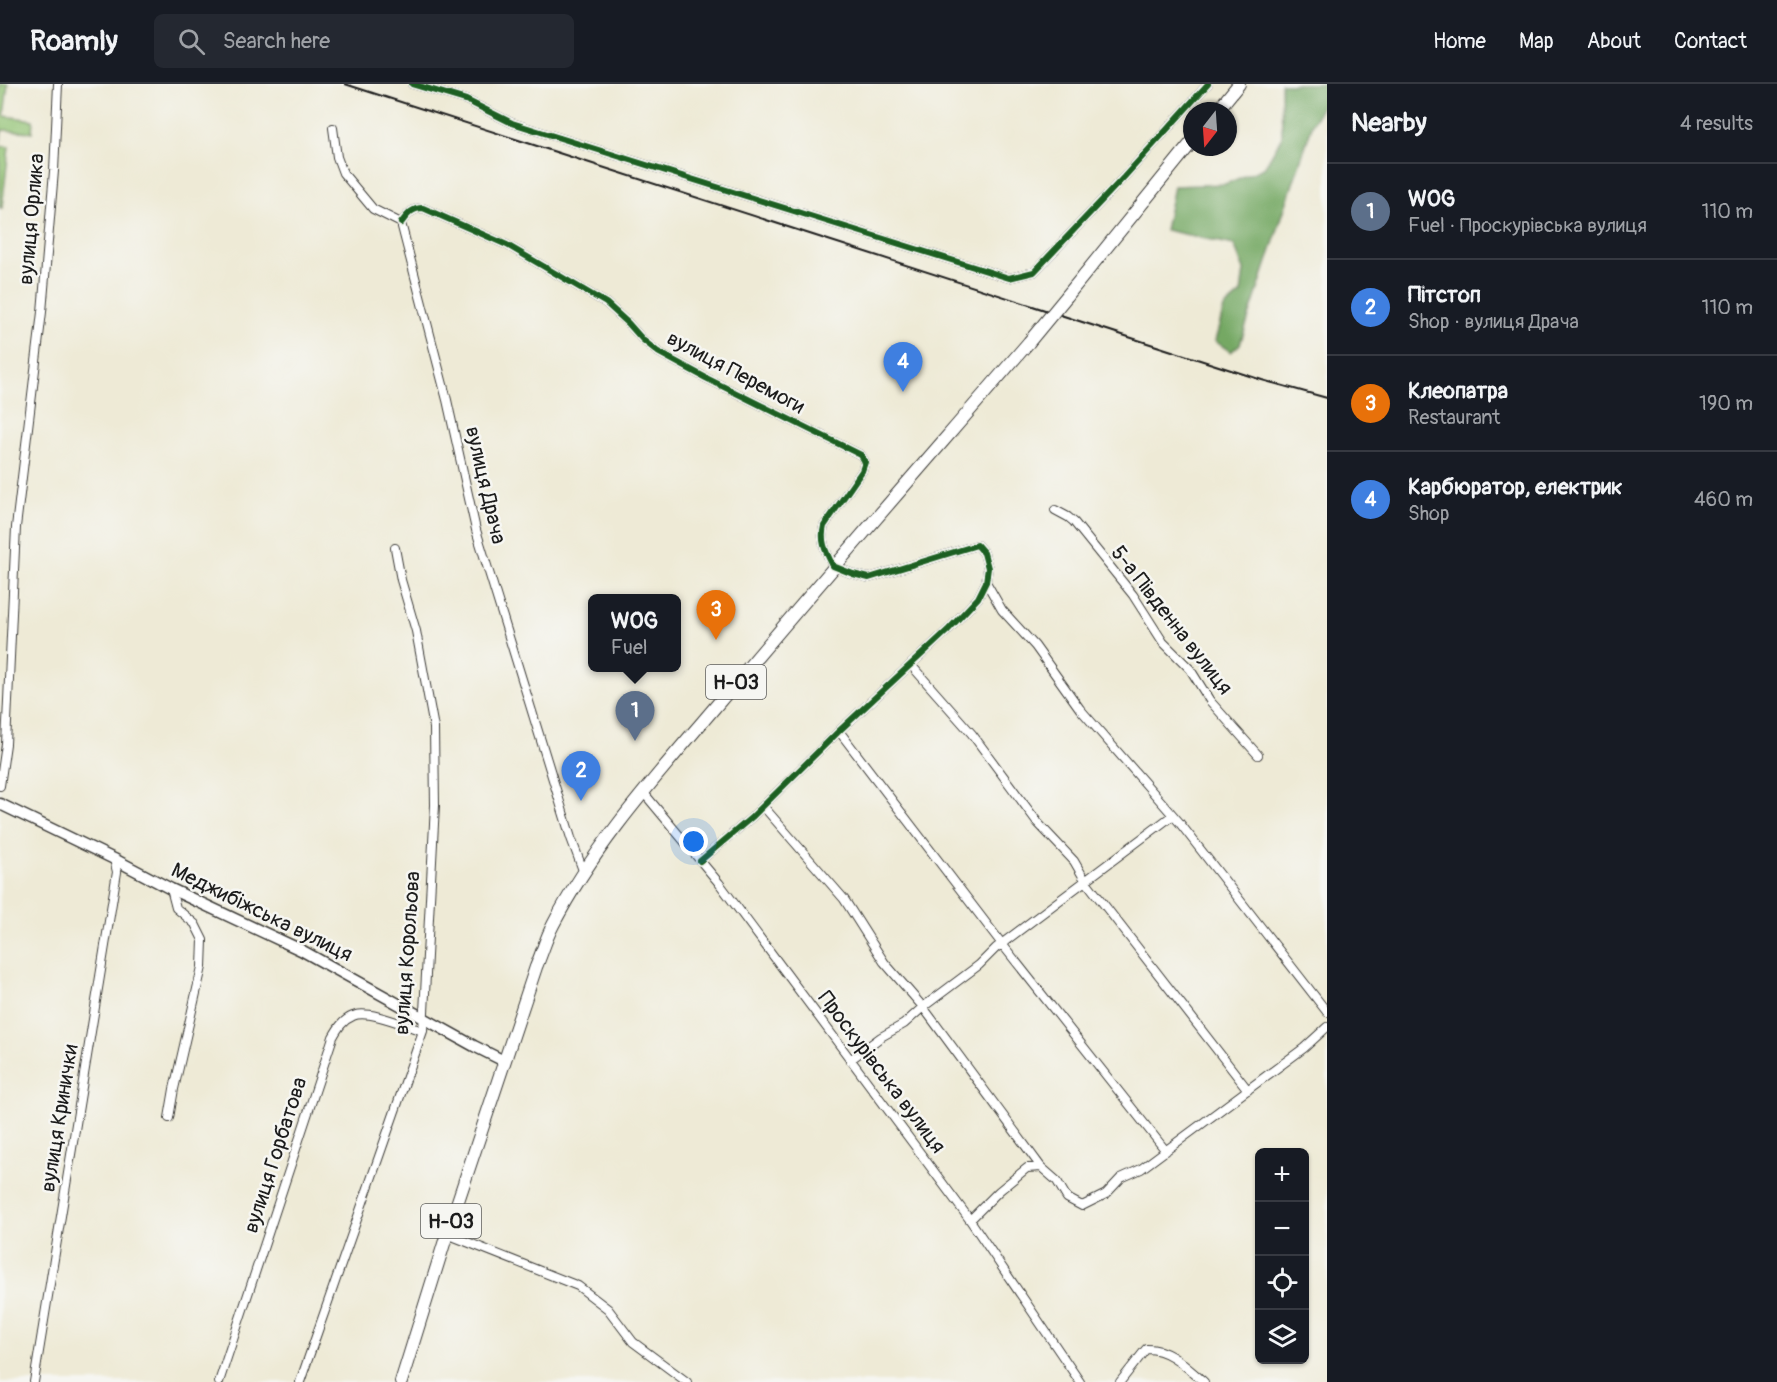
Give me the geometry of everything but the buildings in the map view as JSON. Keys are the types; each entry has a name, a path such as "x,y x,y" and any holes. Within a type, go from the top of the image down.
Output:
{"main road":[{"path":"1224,102 1239,84"},
{"name":"Н-03","path":"401,1382 447,1234 536,967 552,927 584,873 611,832 643,792 833,566 1029,342 1183,153"},
{"name":"Меджибіжська вулиця","path":"0,804 171,889 302,950 504,1061"}],"street":[{"name":"вулиця Орлика","path":"0,786 6,744 16,527 42,312 54,171 58,84"},
{"path":"412,84 466,100 512,123 1009,278 1034,272 1208,84"},
{"path":"333,128 337,158 343,173 373,209 401,223"},
{"name":"вулиця Перемоги","path":"401,223 411,211 423,208 507,245 606,303 658,352 861,455 865,462 862,471 824,526 823,544 833,566"},
{"name":"вулиця Драча","path":"401,223 447,400 476,530 571,838 584,873"},
{"name":"5-а Південна вулиця","path":"1055,510 1074,522 1137,602 1162,642 1190,669 1210,701 1258,755"},
{"path":"700,861 763,807 839,731 948,630 978,598 986,582 988,568 984,553 977,545 869,578 833,566"},
{"name":"вулиця Корольова","path":"300,1382 423,1031 435,805 434,728 416,631 395,548"},
{"path":"986,582 1002,610 1035,646 1080,709 1173,815 1327,1012"},
{"path":"911,665 972,734 1038,823 1074,861 1085,880 1248,1090"},
{"path":"839,731 1002,944 1166,1150"},
{"name":"Проскурівська вулиця","path":"643,792 726,892 970,1220 1080,1382"},
{"path":"763,807 844,899 884,962 923,1007 1041,1167 1057,1180 1067,1198 1082,1206 1106,1194 1121,1178 1141,1169 1304,1048 1327,1027"},
{"path":"850,1060 881,1036 904,1024 1002,944 1173,815"},
{"name":"вулиця Кринички","path":"34,1382 117,872 114,859"},
{"path":"169,1118 202,968 203,940 195,924 176,908 171,889"},
{"name":"вулиця Горбатова","path":"219,1382 333,1036 342,1023 354,1015 369,1015 423,1031"},
{"path":"970,1220 999,1191 1027,1168 1041,1167"},
{"path":"447,1234 578,1286 608,1309 633,1342 687,1382"},
{"path":"1120,1382 1146,1350 1158,1349 1173,1357 1204,1382"}],"green space":[{"path":"0,84 8,84 4,116 33,120 32,132 2,130 0,144"},
{"path":"1281,84 1327,84 1327,100 1313,123 1240,344 1231,352 1215,341 1224,308 1241,293 1244,270 1234,245 1165,230 1174,186 1225,184 1264,168 1282,137"},
{"path":"0,146 9,147 2,208 0,208"}],"railway":[{"path":"345,84 1262,380 1327,398"}],"cycle path":[{"path":"412,84 466,100 512,123 1009,278 1034,272 1208,84"},
{"path":"401,223 413,210 423,208 507,245 606,303 658,352 861,455 865,462 862,471 824,526 823,542 833,566 869,578 977,545 984,553 988,568 986,582 978,598 948,630 839,731 752,817 700,861"}],"place":[{"name":"Карбюратор, електрик","path":"903,392"},
{"name":"Клеопатра","path":"716,640"},
{"name":"WOG","path":"635,741"},
{"name":"Пітстоп","path":"581,801"}]}
